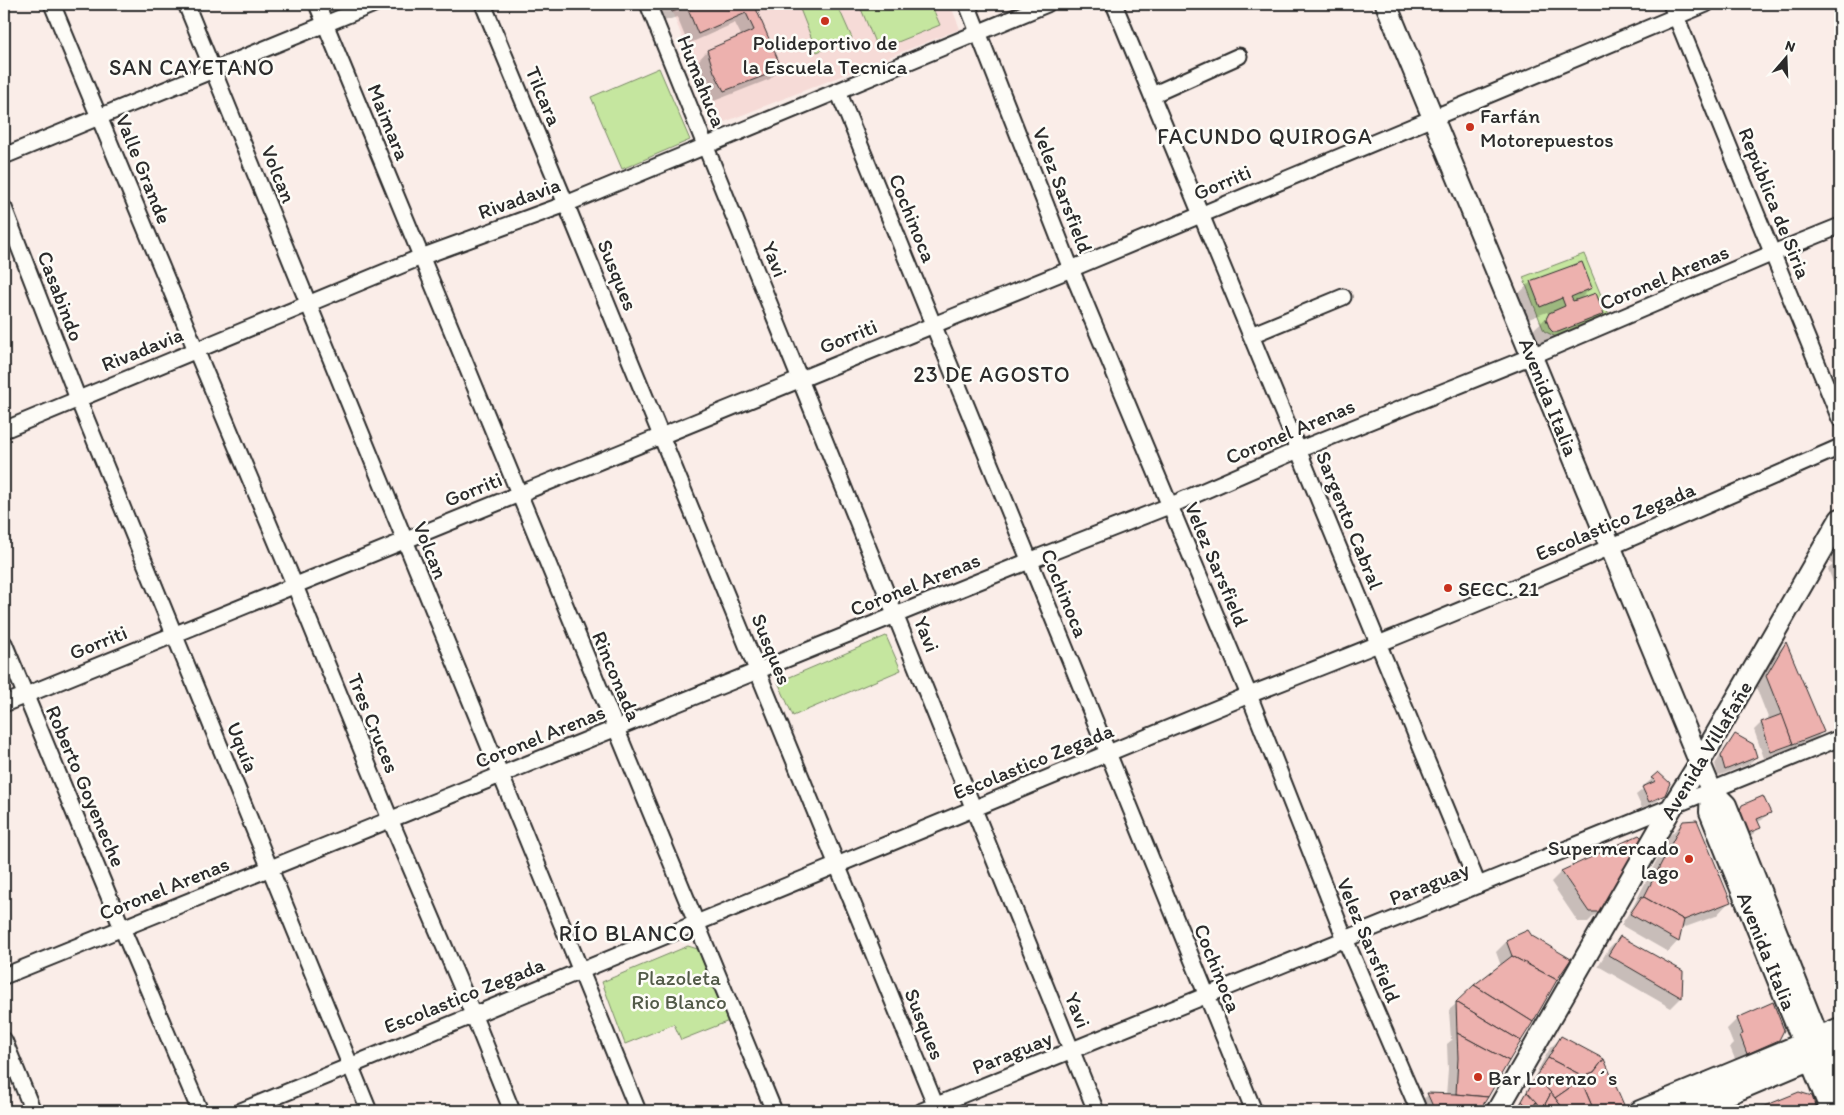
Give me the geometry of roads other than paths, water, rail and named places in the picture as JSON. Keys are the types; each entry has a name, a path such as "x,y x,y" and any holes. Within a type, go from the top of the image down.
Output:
{"street":[{"name":"Valle Grande","path":"52,4 196,350"},
{"name":"Volcan","path":"186,4 638,1111"},
{"name":"Maimara","path":"318,4 421,257"},
{"path":"4,156 374,4"},
{"name":"Tilcara","path":"483,4 566,204"},
{"name":"Humahuca","path":"648,4 706,146"},
{"name":"Velez Sarsfield","path":"967,4 1071,268 1249,695 1345,940 1419,1111"},
{"name":"Rivadavia","path":"4,430 421,257 566,204 1047,4"},
{"name":"Sargento Cabral","path":"1114,4 1478,886"},
{"name":"Avenida Italia","path":"1386,4 1700,762 1711,790 1710,812 1840,1092"},
{"name":"Gorriti","path":"4,704 296,586 1433,118 1674,10 1706,4"},
{"name":"República de Siria","path":"1674,10 1840,419"},
{"path":"1152,95 1239,56"},
{"name":"Cochinoca","path":"838,91 1254,1111"},
{"name":"Yavi","path":"706,146 1096,1111"},
{"name":"Susques","path":"566,204 837,865 932,1109"},
{"name":"Casabindo","path":"4,208 78,399"},
{"name":"Coronel Arenas","path":"4,976 896,614 1169,506 1298,450 1532,356 1840,226"},
{"name":"Rinconada","path":"421,257 774,1111"},
{"path":"1251,335 1343,297"},
{"name":"Tres Cruces","path":"196,350 296,586 390,819 474,1014 512,1111"},
{"name":"Uquía","path":"78,399 369,1111"},
{"name":"Escolastico Zegada","path":"241,1111 1249,695 1379,645 1840,447"},
{"name":"Avenida Villafañe","path":"1497,1111 1840,519"},
{"name":"Roberto Goyeneche","path":"4,643 200,1111"},
{"name":"Paraguay","path":"932,1109 1072,1050 1840,738"},
{"path":"1688,1111 1819,1048 1840,1028"},
{"path":"4,1040 32,1111"},
{"path":"1640,1111 1819,1048"},
{"name":"Avenida Italia","path":"1819,1048 1831,1111"}],"place":[{"name":"Polideportivo de la Escuela Tecnica","path":"825,21"},
{"name":"Farfán Motorepuestos","path":"1470,127"},
{"name":"SECC. 21","path":"1448,588"},
{"name":"Supermercado lago","path":"1689,859"},
{"name":"Bar Lorenzo´s","path":"1478,1077"}],"district":[{"name":"SAN CAYETANO","path":"192,67"},
{"name":"FACUNDO QUIROGA","path":"1265,136"},
{"name":"23 DE AGOSTO","path":"992,374"},
{"name":"RÍO BLANCO","path":"627,933"}],"park label":[{"name":"Plazoleta Rio Blanco","path":"679,989"}]}
